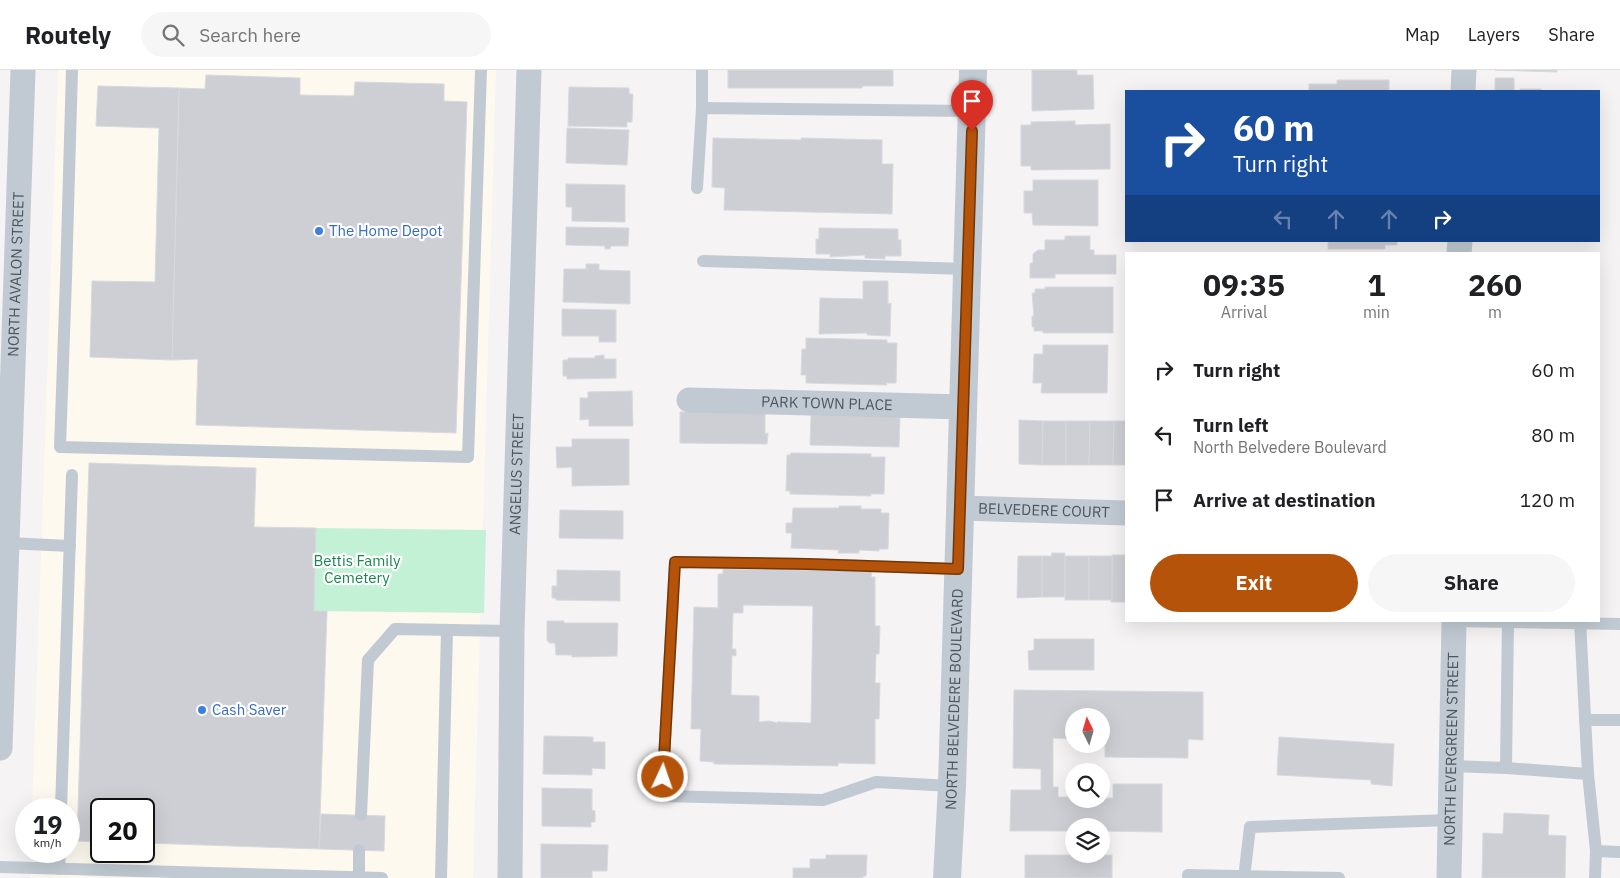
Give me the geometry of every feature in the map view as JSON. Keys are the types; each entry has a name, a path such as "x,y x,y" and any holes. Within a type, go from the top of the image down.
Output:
{"street":[{"name":"NORTH AVALON STREET","path":"0,748 2,634 7,543 23,70"},
{"name":"ANGELUS STREET","path":"510,878 512,632 529,70"},
{"name":"NORTH BELVEDERE BOULEVARD","path":"947,878 952,786 973,70"},
{"path":"1463,90 1464,70"},
{"name":"PARK TOWN PLACE","path":"689,400 964,407"},
{"name":"BELVEDERE COURT","path":"960,508 1125,513"},
{"name":"NORTH EVERGREEN STREET","path":"1449,878 1454,622"}],"lane":[{"path":"72,70 60,447 468,457 481,70"},
{"path":"697,188 702,108 702,70"},
{"path":"702,108 972,111"},
{"path":"703,261 967,269"},
{"path":"61,798 72,474"},
{"path":"7,543 70,546"},
{"path":"952,786 876,782 823,800 662,796 675,562 958,569"},
{"path":"1506,768 1508,622 1620,624"},
{"path":"1580,622 1588,774 1596,851 1595,878"},
{"path":"361,815 368,660 395,629 512,632"},
{"path":"441,878 447,630"},
{"path":"1585,720 1620,720"},
{"path":"1451,766 1588,774"},
{"path":"1244,877 1250,826 1450,820"},
{"path":"358,877 359,850"},
{"path":"1596,851 1620,852"},
{"path":"59,863 59,869"},
{"path":"0,867 382,878"},
{"path":"1188,878 1188,875 1339,878"}],"shaded area":[{"path":"58,70 496,70 473,878 30,878 31,863 80,863 80,798 32,798"}],"green space":[{"name":"Bettis Family Cemetery","path":"316,528 486,530 484,613 314,611"}],"building":[{"path":"728,70 893,70 893,86 862,86 862,88 728,88"},
{"path":"1032,70 1077,70 1077,75 1093,75 1094,109 1032,111"},
{"path":"1495,70 1557,70 1557,72"},
{"name":"The Home Depot","path":"206,75 300,78 300,95 354,96 355,82 444,84 444,101 467,102 456,433 196,425 198,359 172,360 179,88 205,89"},
{"path":"1495,78 1514,78 1514,90 1495,90"},
{"path":"1337,80 1389,80 1389,90 1309,90 1309,84 1337,84"},
{"path":"98,86 179,88 172,360 90,357 92,281 155,282 159,128 96,126"},
{"path":"569,87 629,88 629,94 633,94 632,122 627,122 627,127 568,126"},
{"path":"1520,89 1541,90 1520,90"},
{"path":"1075,121 1075,125 1110,124 1110,169 1031,170 1031,166 1021,166 1021,125 1031,125 1031,122"},
{"path":"567,128 629,130 627,165 566,163"},
{"path":"713,138 882,140 882,164 893,164 892,214 724,210 725,188 712,187"},
{"path":"1033,180 1098,180 1098,226 1033,225 1032,213 1024,213 1024,191 1033,191"},
{"path":"566,184 625,185 625,222 572,221 572,207 566,207"},
{"path":"566,227 629,228 628,246 611,246 610,249 605,249 605,246 566,245"},
{"path":"819,228 898,229 898,240 901,240 901,256 885,256 885,259 865,258 865,255 830,257 830,254 816,254 816,239 819,239"},
{"path":"1065,236 1090,236 1090,250 1094,250 1094,255 1116,255 1116,274 1055,274 1055,278 1030,278 1030,263 1033,263 1033,254 1038,250 1045,250 1045,240 1065,240"},
{"path":"1328,242 1397,242 1397,245 1385,245 1385,249 1328,249"},
{"path":"586,264 599,264 599,270 630,271 630,304 563,302 564,269 586,269"},
{"path":"863,281 888,281 888,304 891,303 890,336 867,335 867,333 819,334 820,298 863,299"},
{"path":"1045,287 1113,287 1113,333 1043,333 1043,331 1034,331 1034,327 1032,327 1032,316 1034,316 1032,293 1035,293 1035,289 1045,289"},
{"path":"562,309 616,310 616,342 599,342 599,336 562,336"},
{"path":"806,338 887,340 887,343 897,343 896,383 886,383 887,385 806,383 806,375 801,375 802,349 806,349"},
{"path":"1043,345 1108,345 1107,393 1041,393 1042,383 1033,383 1034,354 1043,354"},
{"path":"604,355 604,359 616,359 616,378 567,379 567,376 563,376 563,360 568,360 568,358 595,358 595,356"},
{"path":"632,391 633,426 589,426 589,419 580,420 580,398 588,398 588,392"},
{"path":"685,410 765,411 765,434 768,433 767,444 680,443 680,412 686,412"},
{"path":"811,415 900,417 899,447 810,445"},
{"path":"1019,420 1043,421 1042,465 1019,464"},
{"path":"1043,421 1066,421 1066,465 1042,465"},
{"path":"1066,421 1090,421 1089,465 1066,465"},
{"path":"1090,421 1114,421 1113,465 1089,465"},
{"path":"1114,421 1125,421 1125,465 1113,465"},
{"path":"572,439 629,439 629,485 572,486 572,467 557,468 556,447 572,447"},
{"path":"791,453 871,454 871,457 885,457 884,494 870,494 871,496 790,494 790,491 786,491 787,455"},
{"name":"Cash Saver","path":"89,463 256,468 254,527 316,528 314,611 327,611 319,849 155,843 155,798 90,798 90,842 80,841 80,798 78,798"},
{"path":"839,506 861,506 861,509 881,509 881,513 889,513 888,549 879,549 879,551 859,550 859,553 838,553 839,550 791,548 792,533 786,533 786,523 792,523 793,508 839,508"},
{"path":"560,510 623,511 623,539 559,538"},
{"path":"1051,553 1065,553 1065,597 1042,597 1042,556 1052,556"},
{"path":"1112,555 1125,555 1125,602 1111,602"},
{"path":"1018,556 1042,556 1042,597 1017,598"},
{"path":"1065,556 1089,556 1089,600 1065,600"},
{"path":"1089,556 1112,556 1112,600 1089,600"},
{"path":"723,569 872,571 871,577 875,577 875,626 880,626 879,654 876,654 875,683 880,683 879,719 875,719 875,764 838,763 838,766 714,764 714,762 700,761 701,729 691,729 694,607 718,608 718,574 723,574","holes":["743,605 813,606 811,723 759,722 759,696 731,695 732,655 736,656 736,649 732,649 733,613 743,613"]},
{"path":"557,570 620,571 620,601 556,600 556,598 552,598 552,586 557,586"},
{"path":"547,621 564,621 564,623 618,623 617,656 572,657 572,655 556,655 555,643 547,641"},
{"path":"1034,639 1094,639 1094,670 1029,670 1028,651 1034,650"},
{"path":"1014,690 1203,692 1203,740 1188,739 1188,758 1105,757 1105,753 1110,753 1110,708 1065,708 1065,739 1053,738 1053,787 1058,787 1058,797 1065,797 1065,808 1110,808 1110,798 1113,798 1113,784 1162,784 1162,832 1110,831 1110,818 1065,818 1065,831 1010,831 1011,790 1041,790 1041,769 1013,768"},
{"path":"544,736 593,737 593,742 605,742 605,769 592,768 592,775 543,774"},
{"path":"1279,737 1394,744 1392,786 1371,784 1371,780 1277,775"},
{"path":"542,788 592,789 592,810 595,811 595,822 591,822 591,827 542,826"},
{"path":"1504,813 1549,815 1548,835 1566,836 1565,878 1482,878 1483,833 1503,834"},
{"path":"321,814 385,816 384,851 319,849"},
{"path":"541,844 608,845 607,871 592,871 592,878 541,878"},
{"path":"826,855 867,855 866,876 863,876 863,878 793,878 793,868 810,868 810,859 826,859"},
{"path":"1025,855 1065,855 1065,863 1110,863 1110,855 1112,855 1112,878 1025,878"}],"place":[{"name":"The Home Depot","path":"319,231"},
{"name":"Cash Saver","path":"202,710"}],"route":[{"path":"663,777 675,562 958,569 972,131"}]}
